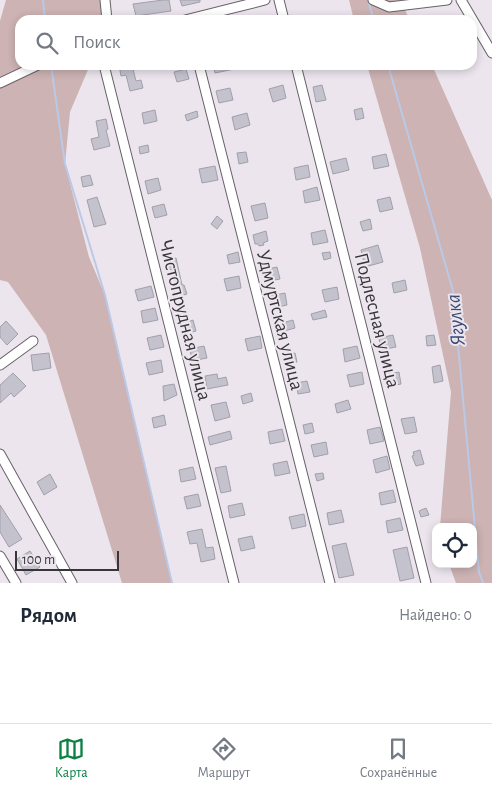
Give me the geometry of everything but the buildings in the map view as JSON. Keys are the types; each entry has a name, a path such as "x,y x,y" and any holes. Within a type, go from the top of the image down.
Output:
{"street":[{"path":"104,0 106,15"},
{"path":"206,15 264,0"},
{"path":"279,0 283,15"},
{"path":"373,0 390,7 447,0"},
{"path":"461,0 470,15"},
{"path":"477,27 492,53"},
{"path":"0,83 27,70"},
{"name":"Чистопрудная улица","path":"105,70 234,583"},
{"name":"Удмуртская улица","path":"200,70 330,583"},
{"name":"Подлесная улица","path":"297,70 426,583"},
{"path":"0,365 33,340"},
{"path":"0,454 72,583"},
{"path":"0,556 16,583"}],"shaded area":[{"path":"6,0 104,0 102,15 15,15 15,70 88,70 70,112 65,164 89,257 105,295 172,583 122,583 46,335 8,282 0,280 0,21"},
{"path":"349,0 400,0 408,15 353,15"},
{"path":"368,70 434,70 492,200 492,583 456,583 450,568 477,568 477,523 440,523 451,392 420,248"}],"waterway":[{"path":"43,0 44,15"},
{"name":"Ягулка","path":"369,4 372,15"},
{"path":"52,70 65,164 105,295 172,583"},
{"name":"Ягулка","path":"389,70 453,291 479,572 483,583"}]}
